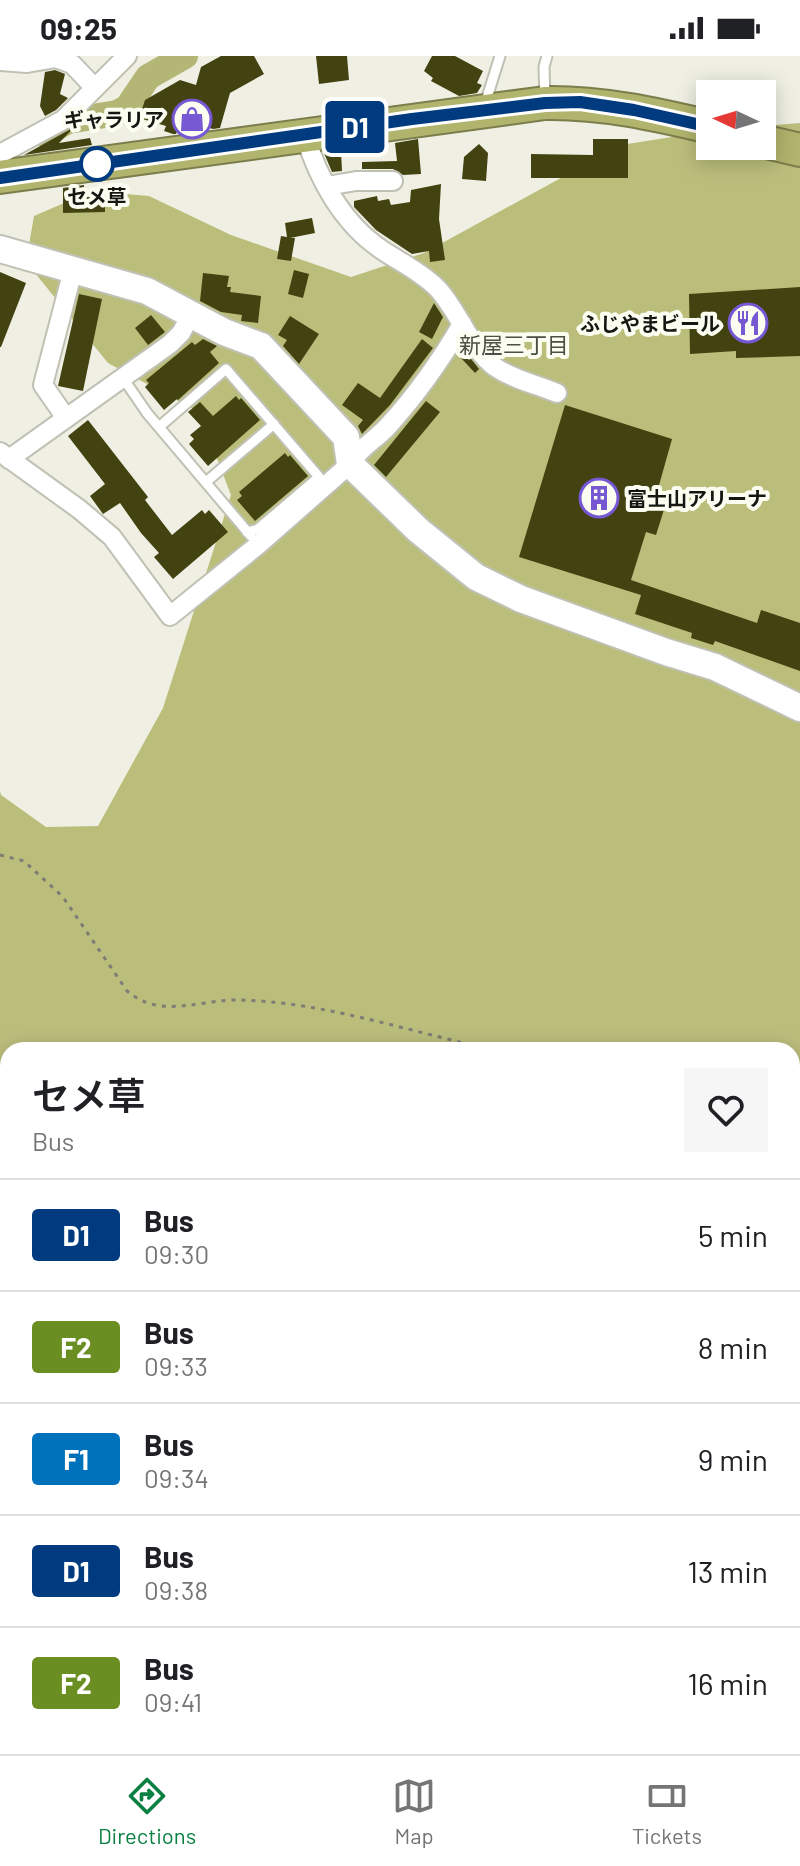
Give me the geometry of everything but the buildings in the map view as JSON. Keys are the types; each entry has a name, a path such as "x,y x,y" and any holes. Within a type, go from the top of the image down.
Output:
{"highway":[{"path":"0,177 545,103 580,102 696,124"},
{"path":"776,144 800,150"}],"street":[{"path":"0,154 63,120 127,56"},
{"path":"0,61 27,63 56,58 72,64 94,87"},
{"path":"305,135 313,164 349,219 378,247 435,286 449,302 479,350 495,367 557,393"},
{"path":"327,186 356,181 393,181"},
{"path":"0,249 147,291 224,332 261,346 346,437 350,464 418,530 476,577 521,599 715,667 800,708"},
{"path":"66,418 43,385 73,270"},
{"path":"191,315 181,333 170,344 66,418 5,455 112,537 170,616 253,538 350,464 359,449 387,429 420,387 462,324"}],"lane":[{"path":"483,111 500,56"},
{"path":"545,103 544,67 547,56"},
{"path":"123,378 159,427 253,538 258,529 319,477 226,369 159,427"},
{"path":"206,482 274,424"}],"path":[{"path":"0,855 24,861 63,897 127,991 138,1000 175,1008 199,1002 237,1000 296,1004 460,1042"}],"green space":[{"path":"800,123 800,1042 0,1042 0,791 1,795 46,827 98,826 163,708 231,495 199,412 108,363 26,262 34,216 92,191 149,196 231,235 351,277 424,253 621,145 696,133 696,160 776,160 776,125"}],"waterway":[{"path":"45,134 68,121 117,113 127,108 148,77 185,56"}],"bus line":[{"name":"D1","path":"0,178 545,103 580,102 696,124"}],"place":[{"name":"ギャラリア","path":"192,119"},
{"name":"セメ草","path":"97,164"},
{"name":"ふじやまビール","path":"748,323"},
{"name":"富士山アリーナ","path":"599,498"}],"district":[{"name":"新屋三丁目","path":"514,344"}]}
